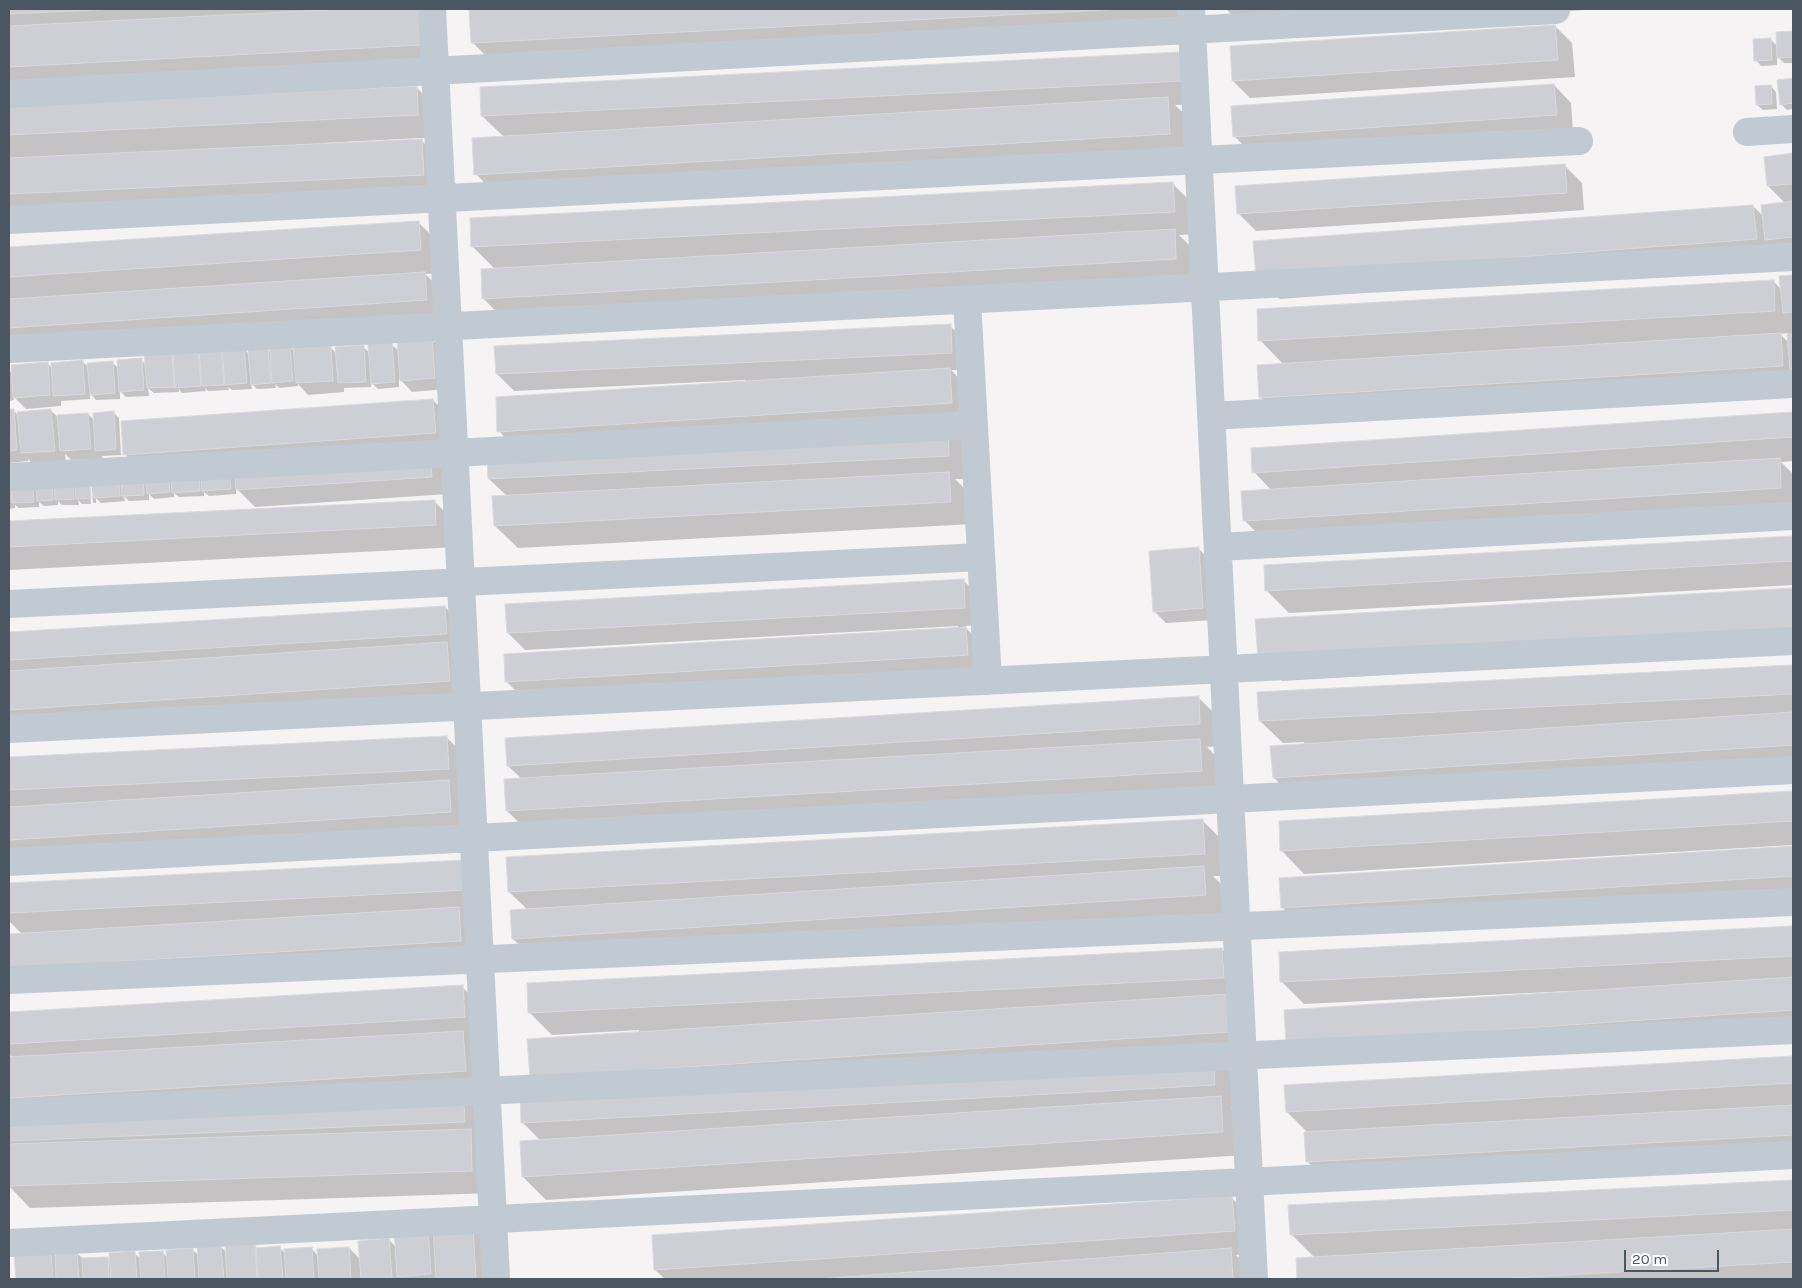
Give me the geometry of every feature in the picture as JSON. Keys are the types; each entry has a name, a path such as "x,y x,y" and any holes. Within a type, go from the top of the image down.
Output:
{"street":[{"path":"432,9 496,1279"},
{"path":"9,94 435,71 1191,19 1556,10"},
{"path":"1191,19 1254,1279"},
{"path":"1747,132 1793,129"},
{"path":"9,220 1579,141"},
{"path":"9,348 1793,257"},
{"path":"967,300 988,681"},
{"path":"1211,416 1793,384"},
{"path":"9,477 974,425"},
{"path":"1218,547 1793,516"},
{"path":"9,604 981,557"},
{"path":"9,730 1793,642"},
{"path":"9,862 1793,770"},
{"path":"9,980 1793,902"},
{"path":"9,1113 1793,1030"},
{"path":"9,1243 1793,1155"}],"building":[{"path":"9,9 116,9 9,14"},
{"path":"344,9 419,9 421,45 9,67 9,26"},
{"path":"1123,9 471,43 469,10"},
{"path":"1555,25 1558,60 1232,81 1230,46"},
{"path":"1793,31 1793,57 1777,58 1776,32"},
{"path":"1771,38 1772,60 1754,61 1753,39"},
{"path":"1180,52 1182,81 481,116 480,87"},
{"path":"1793,78 1793,103 1780,105 1777,80"},
{"path":"1554,84 1557,115 1233,137 1231,106"},
{"path":"1771,85 1772,104 1756,105 1755,86"},
{"path":"417,86 418,115 9,135 9,107"},
{"path":"1168,97 1170,134 474,175 472,138"},
{"path":"422,139 424,175 9,194 9,158"},
{"path":"1793,153 1793,184 1767,186 1764,157"},
{"path":"1565,164 1567,193 1237,214 1235,186"},
{"path":"1173,182 1175,212 471,247 470,218"},
{"path":"1793,201 1793,237 1765,240 1761,205"},
{"path":"1753,205 1757,239 1256,277 1253,241"},
{"path":"419,221 421,250 9,277 9,247"},
{"path":"1175,229 1176,259 482,299 481,269"},
{"path":"425,272 427,300 9,328 9,299"},
{"path":"1793,275 1793,312 1783,313 1779,276"},
{"path":"1774,280 1775,311 1258,341 1257,309"},
{"path":"951,324 952,353 496,374 494,346"},
{"path":"1781,333 1783,366 1259,398 1257,365"},
{"path":"1787,334 1793,334 1793,370 1790,370"},
{"path":"432,337 435,378 400,381 397,340"},
{"path":"392,342 395,382 371,384 368,344"},
{"path":"364,345 366,382 338,383 335,347"},
{"path":"290,346 293,381 272,383 270,348"},
{"path":"331,346 333,381 296,383 293,348"},
{"path":"244,347 247,383 225,385 222,348"},
{"path":"268,348 271,383 251,385 248,349"},
{"path":"221,349 224,385 202,386 199,350"},
{"path":"198,351 201,386 175,388 173,352"},
{"path":"172,352 174,387 147,388 144,354"},
{"path":"142,358 144,390 119,392 117,360"},
{"path":"83,360 85,394 53,396 51,363"},
{"path":"113,361 115,393 90,395 87,363"},
{"path":"48,362 50,395 13,398 11,365"},
{"path":"950,368 952,403 497,432 496,397"},
{"path":"433,399 436,433 123,455 121,421"},
{"path":"9,409 14,409 17,450 9,451"},
{"path":"51,409 55,451 21,453 17,412"},
{"path":"114,411 116,449 95,451 93,413"},
{"path":"1793,412 1793,437 1252,473 1251,448"},
{"path":"88,413 91,449 60,451 57,415"},
{"path":"948,423 949,456 488,479 487,446"},
{"path":"430,450 432,477 236,490 234,464"},
{"path":"1780,458 1781,488 1243,521 1241,491"},
{"path":"198,463 200,491 172,493 170,465"},
{"path":"229,463 231,489 202,491 200,465"},
{"path":"167,465 170,492 147,494 145,466"},
{"path":"117,467 120,496 94,498 92,469"},
{"path":"143,468 144,495 122,496 120,469"},
{"path":"89,469 91,498 76,499 74,470"},
{"path":"51,471 53,500 37,501 35,472"},
{"path":"72,471 74,499 55,500 53,472"},
{"path":"949,472 951,502 494,526 492,496"},
{"path":"32,473 34,502 12,503 10,474"},
{"path":"435,500 436,525 9,547 9,521"},
{"path":"1793,536 1793,561 1265,591 1264,565"},
{"path":"1199,547 1203,608 1153,612 1149,551"},
{"path":"964,579 965,608 507,633 505,604"},
{"path":"1793,588 1793,628 1258,658 1255,619"},
{"path":"445,606 447,634 9,660 9,632"},
{"path":"966,627 968,655 505,682 504,654"},
{"path":"447,642 450,681 9,710 9,671"},
{"path":"1793,665 1793,694 1259,721 1257,692"},
{"path":"1199,696 1200,724 507,766 505,738"},
{"path":"1793,712 1793,745 1273,778 1270,746"},
{"path":"447,736 449,769 9,790 9,757"},
{"path":"1200,739 1202,771 506,811 504,779"},
{"path":"449,780 451,812 9,840 9,807"},
{"path":"1793,791 1793,821 1280,851 1279,821"},
{"path":"1203,819 1205,854 508,892 506,857"},
{"path":"1793,846 1793,876 1281,908 1279,878"},
{"path":"465,860 467,890 9,913 9,883"},
{"path":"1204,866 1206,895 512,939 510,910"},
{"path":"459,907 461,941 9,968 9,934"},
{"path":"1793,926 1793,956 1280,982 1279,952"},
{"path":"1222,948 1224,978 528,1013 527,983"},
{"path":"1793,977 1793,1010 1286,1044 1284,1010"},
{"path":"463,985 465,1017 9,1044 9,1012"},
{"path":"1228,994 1230,1032 530,1077 527,1039"},
{"path":"463,1031 466,1071 9,1098 9,1057"},
{"path":"1213,1050 1215,1085 521,1123 520,1088"},
{"path":"1793,1056 1793,1083 1286,1112 1284,1085"},
{"path":"463,1090 465,1122 9,1141 9,1110"},
{"path":"1221,1096 1223,1132 522,1177 520,1141"},
{"path":"1793,1105 1793,1135 1306,1162 1304,1132"},
{"path":"471,1129 472,1171 9,1186 9,1144"},
{"path":"1793,1180 1793,1210 1290,1235 1288,1205"},
{"path":"1232,1196 1235,1231 654,1270 652,1235"},
{"path":"473,1225 476,1279 436,1279 433,1228"},
{"path":"428,1228 431,1274 397,1277 394,1230"},
{"path":"1793,1229 1793,1262 1497,1279 1297,1279 1296,1258"},
{"path":"389,1238 392,1278 361,1279 358,1241"},
{"path":"255,1244 257,1279 227,1279 225,1246"},
{"path":"221,1246 224,1279 199,1279 197,1247"},
{"path":"280,1246 283,1279 258,1279 256,1248"},
{"path":"312,1247 314,1279 286,1279 284,1249"},
{"path":"349,1247 351,1279 319,1279 317,1249"},
{"path":"193,1248 195,1279 168,1279 166,1250"},
{"path":"1231,1248 1233,1279 819,1279"},
{"path":"51,1251 53,1279 16,1279 14,1253"},
{"path":"135,1251 137,1279 111,1279 109,1253"},
{"path":"163,1251 165,1279 141,1279 139,1252"},
{"path":"77,1252 79,1279 56,1279 55,1253"},
{"path":"108,1257 109,1279 83,1279 82,1258"}]}
